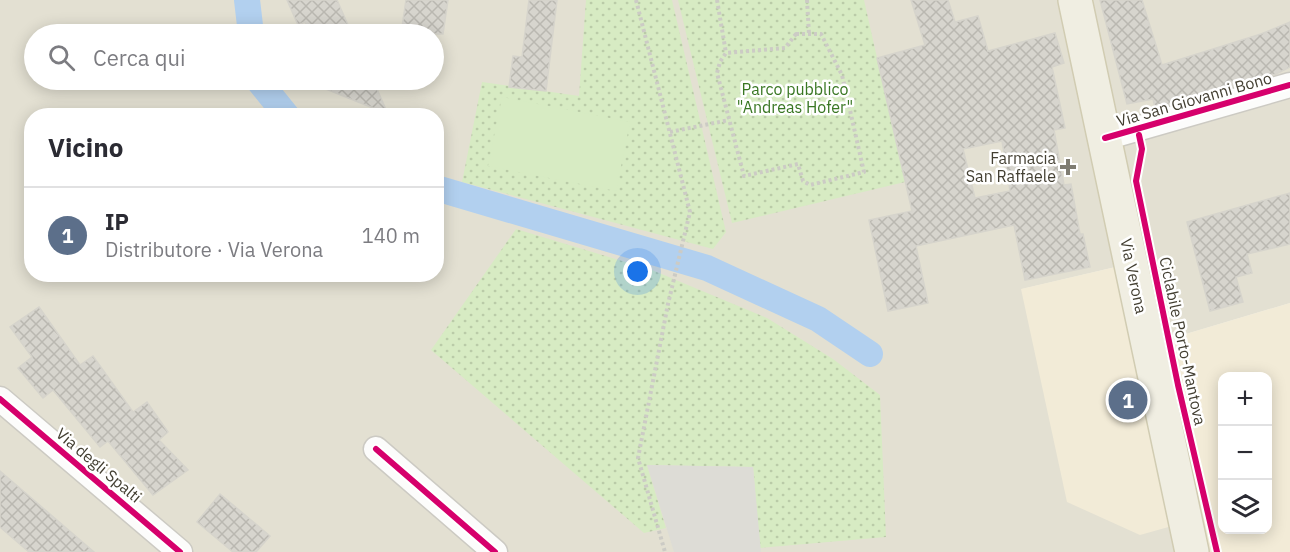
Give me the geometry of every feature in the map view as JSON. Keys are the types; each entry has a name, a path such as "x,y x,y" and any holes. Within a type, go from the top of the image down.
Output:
{"main road":[{"name":"Via Verona","path":"1075,0 1192,552"}],"street":[{"name":"Via San Giovanni Bono","path":"1105,138 1290,85"},
{"name":"Via degli Spalti","path":"0,399 180,552"},
{"path":"376,449 495,552"}],"path":[{"path":"636,0 690,212 668,304 638,458 665,552"},
{"path":"717,0 726,53 717,73 744,176 798,164 803,181 810,184 864,172 842,75 821,34 796,34 785,48 726,53"},
{"path":"807,0 809,34"},
{"path":"670,132 729,120"}],"shaded area":[{"path":"0,0 1066,0 1124,265 1022,289 1172,526 1178,552 0,552"},
{"path":"1087,0 1290,0 1290,303 1159,342"},
{"path":"1124,265 1172,526 1140,535 1067,502 1021,289"},
{"path":"1290,303 1290,552 1202,552 1159,342"},
{"path":"647,465 753,467 761,552 674,552"}],"green space":[{"path":"586,0 672,0 726,232 713,249 462,182 482,82 579,96"},
{"name":"Parco pubblico \"Andreas Hofer\"","path":"678,0 864,0 905,182 732,223"},
{"path":"502,97 630,122 616,191 488,166"},
{"path":"516,229 652,270 767,318 833,359 880,395 886,537 760,548 753,467 647,465 666,528 644,533 431,350"}],"building":[{"path":"287,0 337,0 348,24 306,24 305,22 298,24"},
{"path":"406,0 448,0 444,27 444,24 402,24"},
{"path":"529,0 557,0 546,91 509,87 513,56 522,57"},
{"path":"911,0 948,0 955,22 978,16 988,51 1055,33 1064,63 1052,67 1065,128 1054,130 1064,185 1071,184 1080,234 1083,234 1090,267 1025,280 1014,225 916,246 928,303 888,311 869,220 912,211 877,58 925,45","holes":["1002,141 1010,191 975,198 963,149"]},
{"path":"1100,0 1142,0 1162,65 1261,34 1290,22 1290,67 1276,74 1155,108 1153,99 1127,104"},
{"path":"328,90 377,90 385,108 373,108"},
{"path":"1290,193 1290,244 1247,254 1252,273 1236,277 1243,302 1210,311 1187,222"},
{"path":"39,307 80,365 93,356 133,412 147,402 168,432 159,440 188,470 153,495 108,441 100,447 53,390 43,398 18,368 32,357 10,327"},
{"path":"0,471 94,552 29,552 0,527"},
{"path":"220,494 270,536 256,552 233,552 197,522"}],"waterway":[{"path":"247,0 250,24"},
{"path":"266,90 281,108"},
{"path":"444,190 707,268 818,319 870,354"}],"cycle path":[{"path":"1105,138 1290,85"},
{"name":"Ciclabile Porto-Mantova","path":"1139,135 1142,149 1136,181 1178,385 1217,552"},
{"path":"0,399 180,552"},
{"path":"376,449 495,552"}],"place":[{"name":"Farmacia San Raffaele","path":"1068,167"},
{"name":"IP","path":"1128,400"}]}
